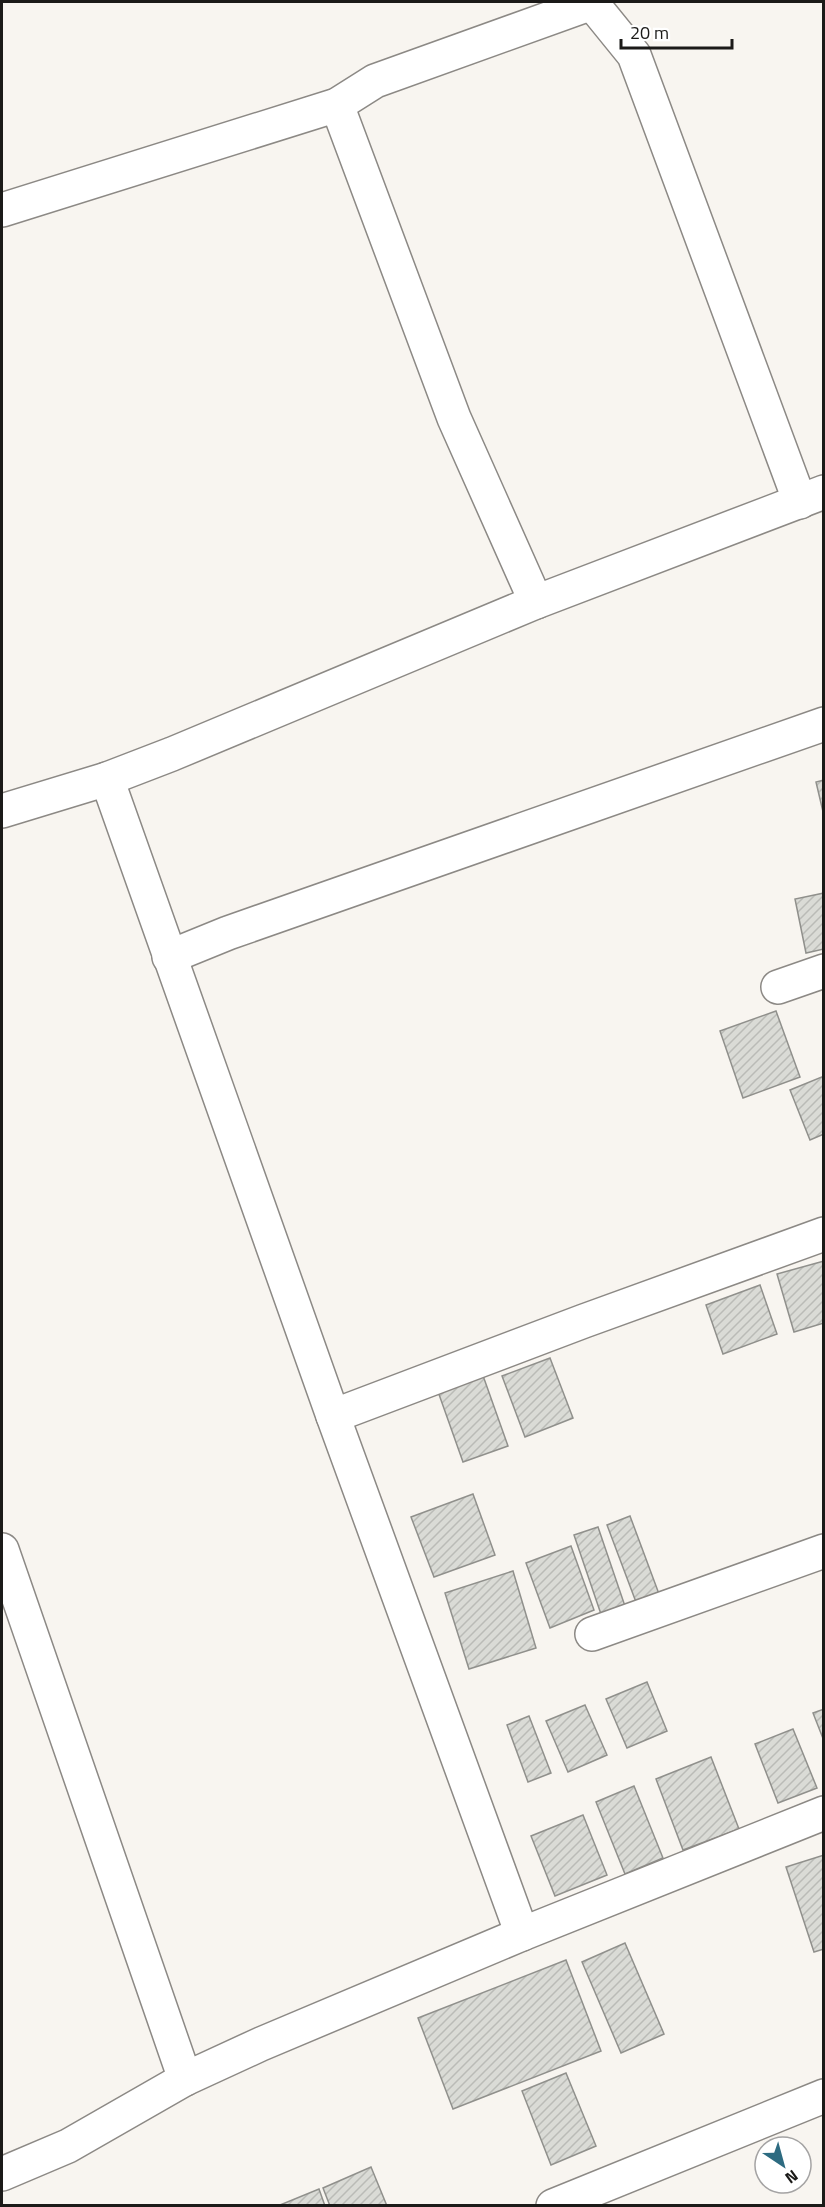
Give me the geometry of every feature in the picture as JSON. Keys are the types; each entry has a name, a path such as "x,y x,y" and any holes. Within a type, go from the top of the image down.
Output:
{"street":[{"path":"2,210 337,105 375,81 591,2 634,55 812,497 536,602 183,750 107,779 2,811"},
{"path":"337,105 454,418 536,602"},
{"path":"169,957 228,933 824,724"},
{"path":"107,779 333,1416 522,1934"},
{"path":"778,987 824,971"},
{"path":"333,1416 584,1321 824,1234"},
{"path":"2,1550 184,2079"},
{"path":"592,1634 824,1551"},
{"path":"2,2174 68,2146 184,2079 272,2039 522,1934 824,1813"},
{"path":"554,2205 824,2096"}],"building":[{"path":"824,780 824,816 816,782"},
{"path":"824,893 824,949 806,953 795,899"},
{"path":"776,1011 800,1077 743,1098 720,1031"},
{"path":"824,1076 824,1134 810,1140 790,1090"},
{"path":"824,1261 824,1323 794,1332 777,1274"},
{"path":"760,1285 777,1334 723,1354 706,1305"},
{"path":"550,1358 573,1418 525,1437 502,1376"},
{"path":"481,1370 508,1446 463,1462 436,1386"},
{"path":"473,1494 495,1555 434,1577 411,1517"},
{"path":"630,1516 662,1602 639,1610 607,1525"},
{"path":"598,1527 627,1612 603,1620 574,1535"},
{"path":"571,1546 594,1610 550,1628 526,1563"},
{"path":"513,1571 536,1648 469,1669 445,1593"},
{"path":"647,1682 667,1731 627,1748 606,1699"},
{"path":"585,1705 607,1755 568,1772 546,1721"},
{"path":"824,1709 824,1741 813,1713"},
{"path":"529,1716 551,1773 528,1782 507,1725"},
{"path":"793,1729 817,1788 778,1803 755,1744"},
{"path":"711,1757 739,1829 683,1850 656,1779"},
{"path":"634,1786 663,1858 625,1874 596,1802"},
{"path":"583,1815 607,1875 555,1896 531,1836"},
{"path":"824,1855 824,1949 814,1952 786,1867"},
{"path":"625,1943 664,2034 621,2053 582,1962"},
{"path":"566,1960 601,2051 453,2109 418,2018"},
{"path":"566,2073 596,2146 551,2165 522,2091"},
{"path":"371,2167 387,2206 330,2206 323,2188"},
{"path":"319,2189 325,2206 280,2206 280,2205"}]}
